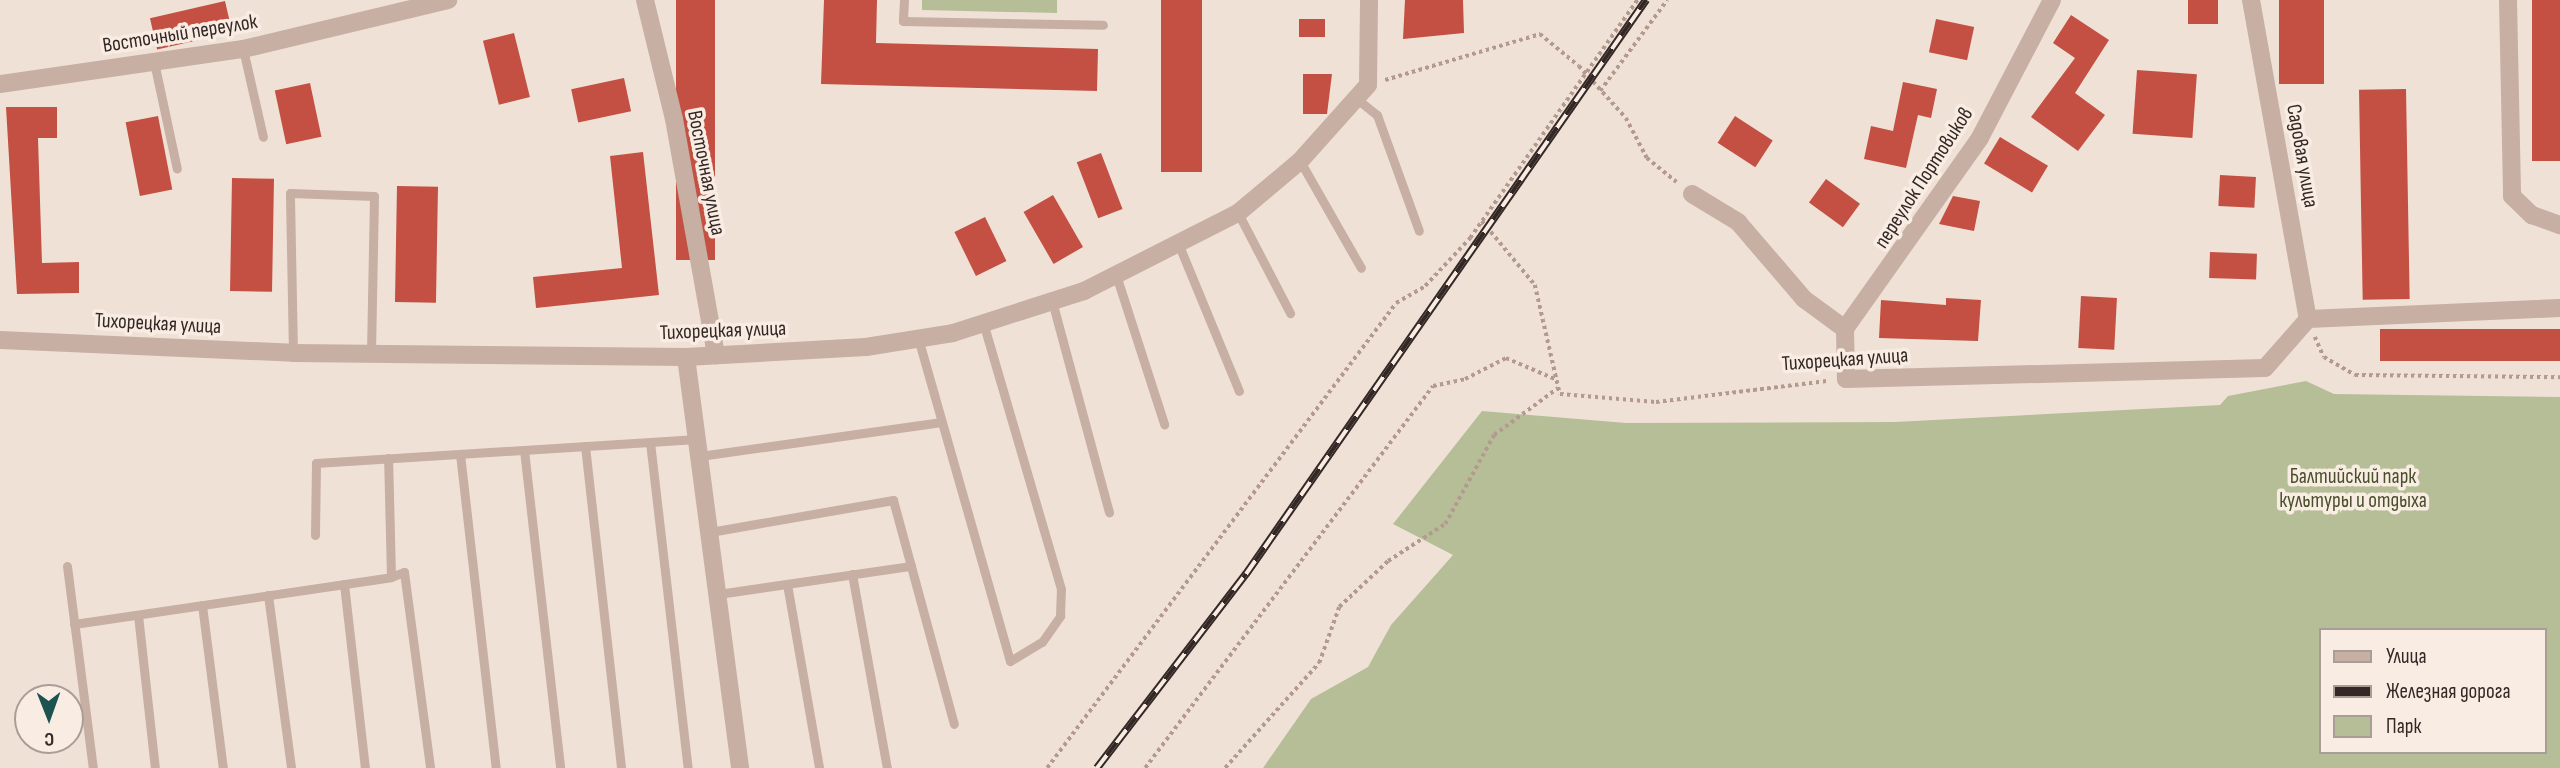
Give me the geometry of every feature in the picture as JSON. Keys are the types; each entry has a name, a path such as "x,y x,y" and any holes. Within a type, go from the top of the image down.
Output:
{"street":[{"name":"Восточный переулок","path":"0,84 243,49 448,0"},
{"name":"Восточная улица","path":"645,0 674,119 716,355"},
{"path":"1362,92 1369,0"},
{"name":"переулок Портовиков","path":"1846,329 1980,138 2052,0"},
{"name":"Садовая улица","path":"2250,0 2308,319"},
{"path":"2508,0 2512,196 2532,215 2560,225"},
{"name":"Тихорецкая улица","path":"0,340 293,353 686,357 918,338 983,323 1052,301 1115,275 1238,213 1300,161 1362,92"},
{"path":"1692,194 1738,222 1804,299 1846,329 1846,379"},
{"path":"2308,319 2560,308"},
{"name":"Тихорецкая улица","path":"1846,379 2265,368 2308,319"},
{"path":"686,357 740,768"}],"lane":[{"path":"904,0 903,21 1103,25"},
{"path":"243,49 263,137"},
{"path":"154,62 177,169"},
{"path":"1362,92 1377,115 1419,231"},
{"path":"1300,161 1361,268"},
{"path":"293,353 290,193 374,196 371,352"},
{"path":"1238,213 1290,313"},
{"path":"1178,243 1239,391"},
{"path":"1115,275 1164,424"},
{"path":"1052,301 1109,512"},
{"path":"918,338 1010,661 1042,642 1060,615 1061,589 983,323"},
{"path":"315,535 316,463 650,442 699,447 942,422"},
{"path":"650,442 688,768"},
{"path":"585,446 621,768"},
{"path":"524,450 560,768"},
{"path":"460,454 496,768"},
{"path":"388,458 391,577"},
{"path":"710,532 893,500 954,724"},
{"path":"67,566 93,768"},
{"path":"718,594 911,566"},
{"path":"74,624 391,577 404,572 430,768"},
{"path":"852,574 887,768"},
{"path":"344,584 365,768"},
{"path":"786,584 819,768"},
{"path":"268,595 290,768"},
{"path":"202,605 223,768"},
{"path":"138,615 155,768"}],"path":[{"path":"1047,768 1396,303 1425,286 1482,221 1637,0"},
{"path":"1600,91 1667,0"},
{"path":"1362,92 1540,34 1584,73 1626,118 1647,158 1692,194"},
{"path":"1225,768 1320,663 1339,607 1388,561 1445,524 1494,435 1558,388 1535,285 1482,221"},
{"path":"2308,319 2324,358 2355,375 2560,377"},
{"path":"1145,768 1433,386 1465,379 1506,358 1555,379"},
{"name":"Тихорецкая улица","path":"1558,388 1560,394 1656,402 1846,379"}],"green space":[{"path":"922,0 1057,0 1057,13 922,10"},
{"name":"Балтийский парк культуры и отдыха","path":"2306,381 2334,394 2560,397 2560,768 1263,768 1311,699 1368,667 1391,625 1453,555 1393,524 1482,411 1626,423 1895,422 2220,405 2228,396"}],"building":[{"path":"676,0 715,0 715,260 676,260"},
{"path":"824,0 877,0 876,43 1098,49 1097,91 821,84"},
{"path":"1161,0 1202,0 1202,172 1161,172"},
{"path":"1405,0 1463,0 1464,33 1403,39"},
{"path":"2188,0 2218,0 2218,24 2188,24"},
{"path":"2279,0 2324,0 2324,84 2279,84"},
{"path":"2532,0 2560,0 2560,161 2532,161"},
{"path":"225,1 232,32 157,50 150,18"},
{"path":"2071,15 2109,40 2075,93 2105,115 2078,151 2031,117 2075,58 2053,43"},
{"path":"1299,19 1325,19 1325,37 1299,37"},
{"path":"1936,19 1974,27 1967,60 1929,52"},
{"path":"514,33 530,97 499,105 483,41"},
{"path":"2137,70 2197,74 2192,138 2133,134"},
{"path":"1303,74 1332,74 1327,114 1303,114"},
{"path":"624,78 631,111 578,122 571,89"},
{"path":"1903,82 1937,89 1931,118 1918,115 1906,168 1864,159 1871,126 1893,131"},
{"path":"310,83 321,137 286,144 275,90"},
{"path":"2406,89 2410,299 2363,300 2359,90"},
{"path":"6,107 57,107 57,138 38,138 42,263 79,262 79,293 17,294"},
{"path":"158,116 172,190 140,196 126,122"},
{"path":"1735,116 1773,141 1755,167 1718,143"},
{"path":"2000,137 2048,166 2032,192 1984,164"},
{"path":"643,152 659,295 536,308 533,277 622,268 610,156"},
{"path":"1101,153 1123,209 1098,218 1077,162"},
{"path":"2220,175 2256,177 2254,208 2218,206"},
{"path":"232,178 274,179 272,292 230,291"},
{"path":"1826,179 1860,204 1843,227 1809,202"},
{"path":"397,186 438,187 436,303 395,302"},
{"path":"1053,195 1083,247 1054,264 1024,212"},
{"path":"1953,196 1980,201 1974,231 1939,224"},
{"path":"985,217 1006,261 976,276 954,232"},
{"path":"2210,252 2257,254 2256,280 2209,278"},
{"path":"2081,296 2117,298 2114,350 2078,348"},
{"path":"1946,298 1981,300 1978,341 1879,338 1881,300 1946,305"},
{"path":"2380,329 2560,329 2560,361 2380,361"}],"railway":[{"path":"1097,768 1246,574 1646,0"}]}
